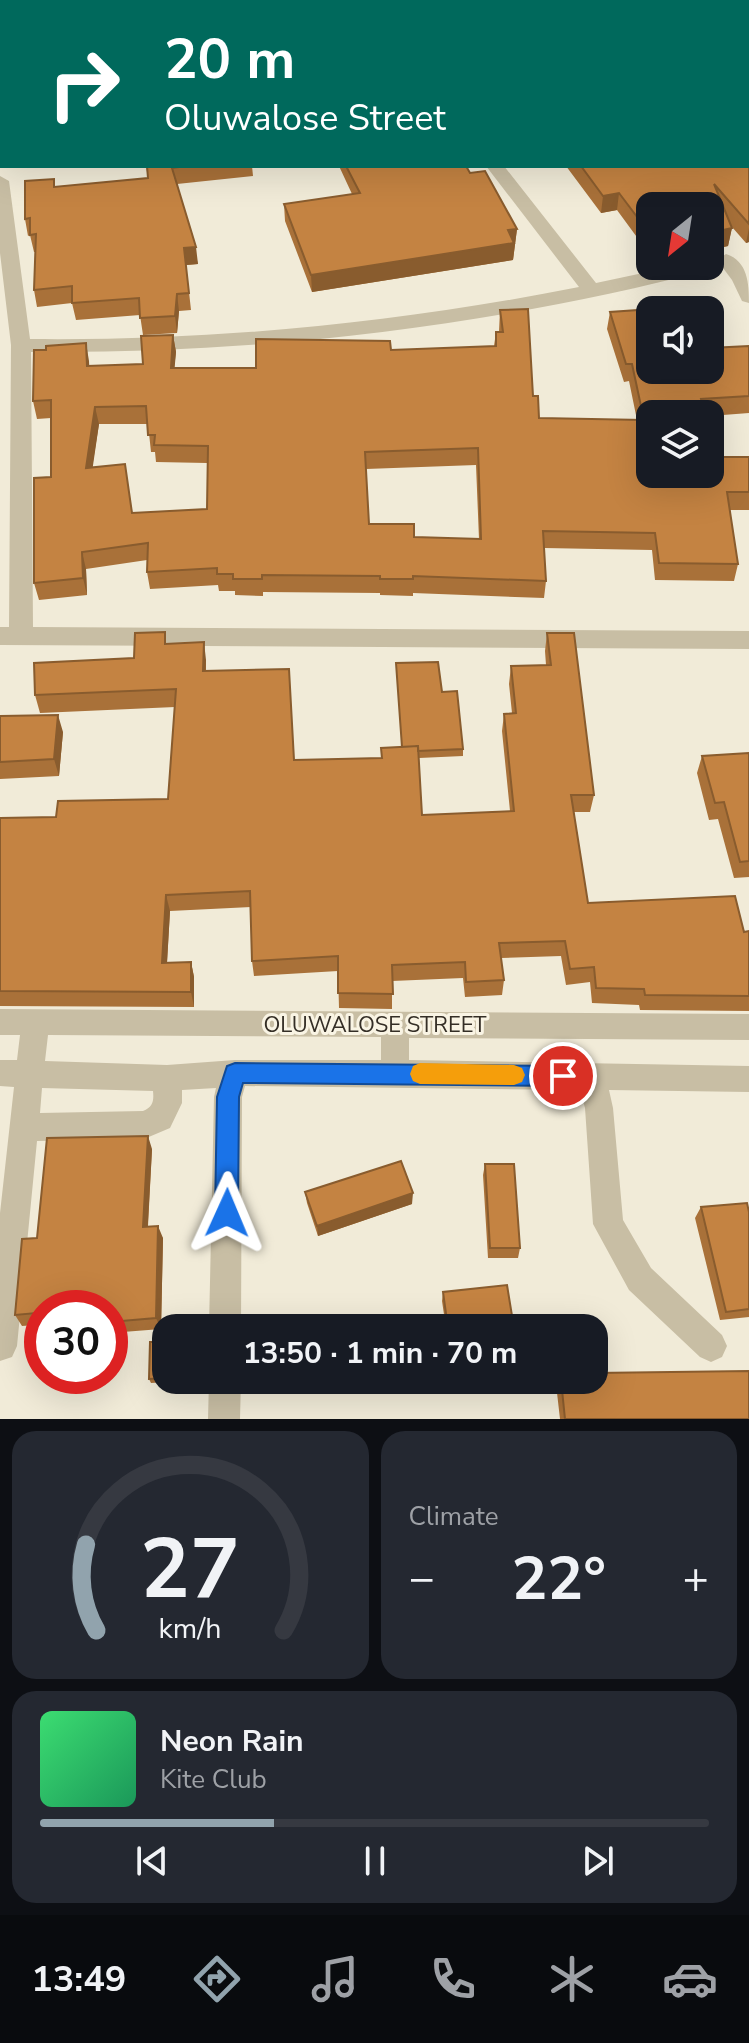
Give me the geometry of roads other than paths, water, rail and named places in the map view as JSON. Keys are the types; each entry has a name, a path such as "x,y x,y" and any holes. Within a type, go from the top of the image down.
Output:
{"street":[{"path":"497,168 593,292"},
{"path":"0,181 21,345 10,635 749,640"},
{"path":"724,261 749,255"},
{"path":"724,266 741,279 749,297"},
{"path":"21,345 112,348 216,344 354,329 593,292 643,280"},
{"name":"OLUWALOSE STREET","path":"0,1022 749,1027"},
{"path":"1,1346 35,1022"},
{"path":"395,1024 395,1073"},
{"path":"0,1073 167,1078 235,1073 395,1073 749,1079"},
{"path":"225,1314 228,1097 235,1073"},
{"path":"591,1076 599,1108 608,1224 640,1279 711,1346"},
{"path":"24,1127 144,1125 160,1118 168,1103 167,1078"},
{"path":"224,1419 225,1394"}]}
